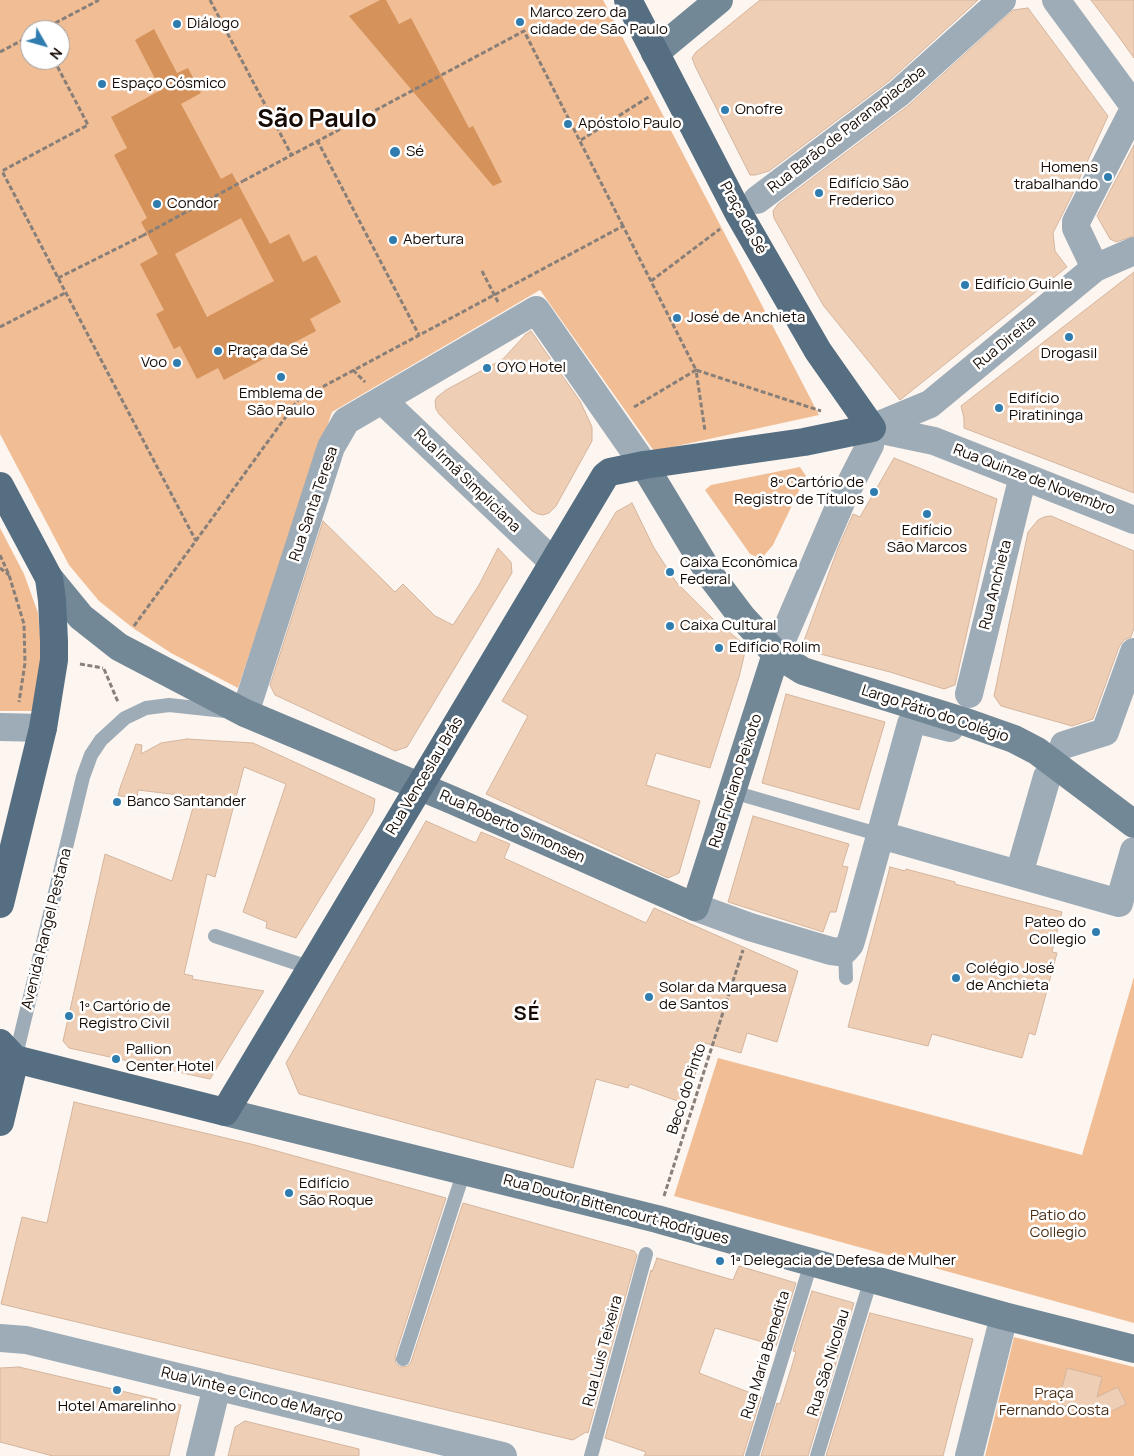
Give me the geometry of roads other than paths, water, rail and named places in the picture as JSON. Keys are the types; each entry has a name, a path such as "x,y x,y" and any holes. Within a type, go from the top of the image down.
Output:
{"main road":[{"name":"Praça da Sé","path":"628,0 739,214 818,351 872,428"},
{"path":"655,53 718,0"},
{"path":"776,654 742,617 711,576 644,465 804,442 872,428"},
{"name":"Rua Venceslau Brás","path":"225,1112 605,476 616,470 644,465"},
{"path":"0,486 48,578 54,622 54,650 43,728 0,904"},
{"name":"Rua Roberto Simonsen","path":"48,578 81,617 119,648 245,713 419,786 695,907"},
{"name":"Rua Floriano Peixoto","path":"695,907 776,654"},
{"name":"Largo Pátio do Colégio","path":"776,654 803,671 1014,739 1037,752 1134,824"},
{"path":"8,1051 225,1112"},
{"name":"Avenida Rangel Pestana","path":"0,1122 8,1051"},
{"name":"Rua Doutor Bittencourt Rodrigues","path":"225,1112 657,1219 1004,1316"},
{"path":"1004,1316 1134,1349"}],"street":[{"name":"Rua Barão de Paranapiacaba","path":"757,200 899,93 1002,0"},
{"path":"1056,0 1134,107 1076,222 1076,228 1095,268"},
{"name":"Rua Direita","path":"872,428 930,404 1095,268 1134,251"},
{"name":"Rua Santa Teresa","path":"245,713 331,447 346,421 536,310 644,465"},
{"name":"Rua Irmã Simpliciana","path":"382,400 552,562"},
{"path":"776,654 832,523 870,445 872,428"},
{"name":"Rua Quinze de Novembro","path":"872,428 934,441 1134,520"},
{"name":"Rua Anchieta","path":"969,694 1023,476"},
{"path":"1064,745 1105,732 1134,652"},
{"name":"Largo Pátio do Colégio","path":"845,950 854,934 911,724 915,719 987,738 1019,752 1046,770 1134,837"},
{"path":"8,727 43,728"},
{"path":"1019,874 1048,777"},
{"path":"881,835 1119,903 1134,851"},
{"path":"695,907 750,927 831,951 839,952 845,950"},
{"path":"969,1456 1004,1316"},
{"name":"Rua Vinte e Cinco de Março","path":"0,1338 26,1340 503,1456"},
{"path":"200,1456 218,1386"}],"lane":[{"name":"Avenida Rangel Pestana","path":"8,1051 83,777 91,755 101,740 125,718 146,708 169,705 245,713"},
{"path":"733,792 881,835"},
{"path":"215,936 310,968"},
{"path":"845,950 846,978"},
{"path":"403,1359 464,1171"},
{"name":"Rua Luis Teixeira","path":"591,1456 646,1254"},
{"name":"Rua Maria Benedita","path":"752,1456 811,1263"},
{"name":"Rua São Nicolau","path":"817,1456 871,1279"}],"place":[{"name":"Marco zero da cidade de São Paulo","path":"520,22"},
{"name":"Diálogo","path":"177,24"},
{"name":"Espaço Cósmico","path":"102,84"},
{"name":"Onofre","path":"725,110"},
{"name":"Apóstolo Paulo","path":"568,124"},
{"name":"Sé","path":"395,152"},
{"name":"Homens trabalhando","path":"1108,177"},
{"name":"Edifício São Frederico","path":"819,193"},
{"name":"Condor","path":"157,204"},
{"name":"Abertura","path":"393,240"},
{"name":"Edifício Guinle","path":"965,285"},
{"name":"José de Anchieta","path":"677,318"},
{"name":"Drogasil","path":"1069,337"},
{"name":"Praça da Sé","path":"218,351"},
{"name":"Voo","path":"177,363"},
{"name":"OYO Hotel","path":"487,368"},
{"name":"Emblema de São Paulo","path":"281,377"},
{"name":"Edifício Piratininga","path":"999,408"},
{"name":"8º Cartório de Registro de Títulos","path":"874,492"},
{"name":"Edifício São Marcos","path":"927,514"},
{"name":"Caixa Econômica Federal","path":"670,572"},
{"name":"Caixa Cultural","path":"670,626"},
{"name":"Edifício Rolim","path":"719,648"},
{"name":"Banco Santander","path":"117,802"},
{"name":"Pateo do Collegio","path":"1096,932"},
{"name":"Colégio José de Anchieta","path":"956,978"},
{"name":"Solar da Marquesa de Santos","path":"649,997"},
{"name":"1º Cartório de Registro Civil","path":"69,1016"},
{"name":"Pallion Center Hotel","path":"116,1059"},
{"name":"Edifício São Roque","path":"289,1193"},
{"name":"1ª Delegacia de Defesa de Mulher","path":"720,1261"},
{"name":"Hotel Amarelinho","path":"117,1390"}],"district":[{"name":"São Paulo","path":"317,120"},
{"name":"SÉ","path":"527,1014"}],"park label":[{"name":"Patio do Collegio","path":"1058,1224"},
{"name":"Praça Fernando Costa","path":"1054,1402"}]}
